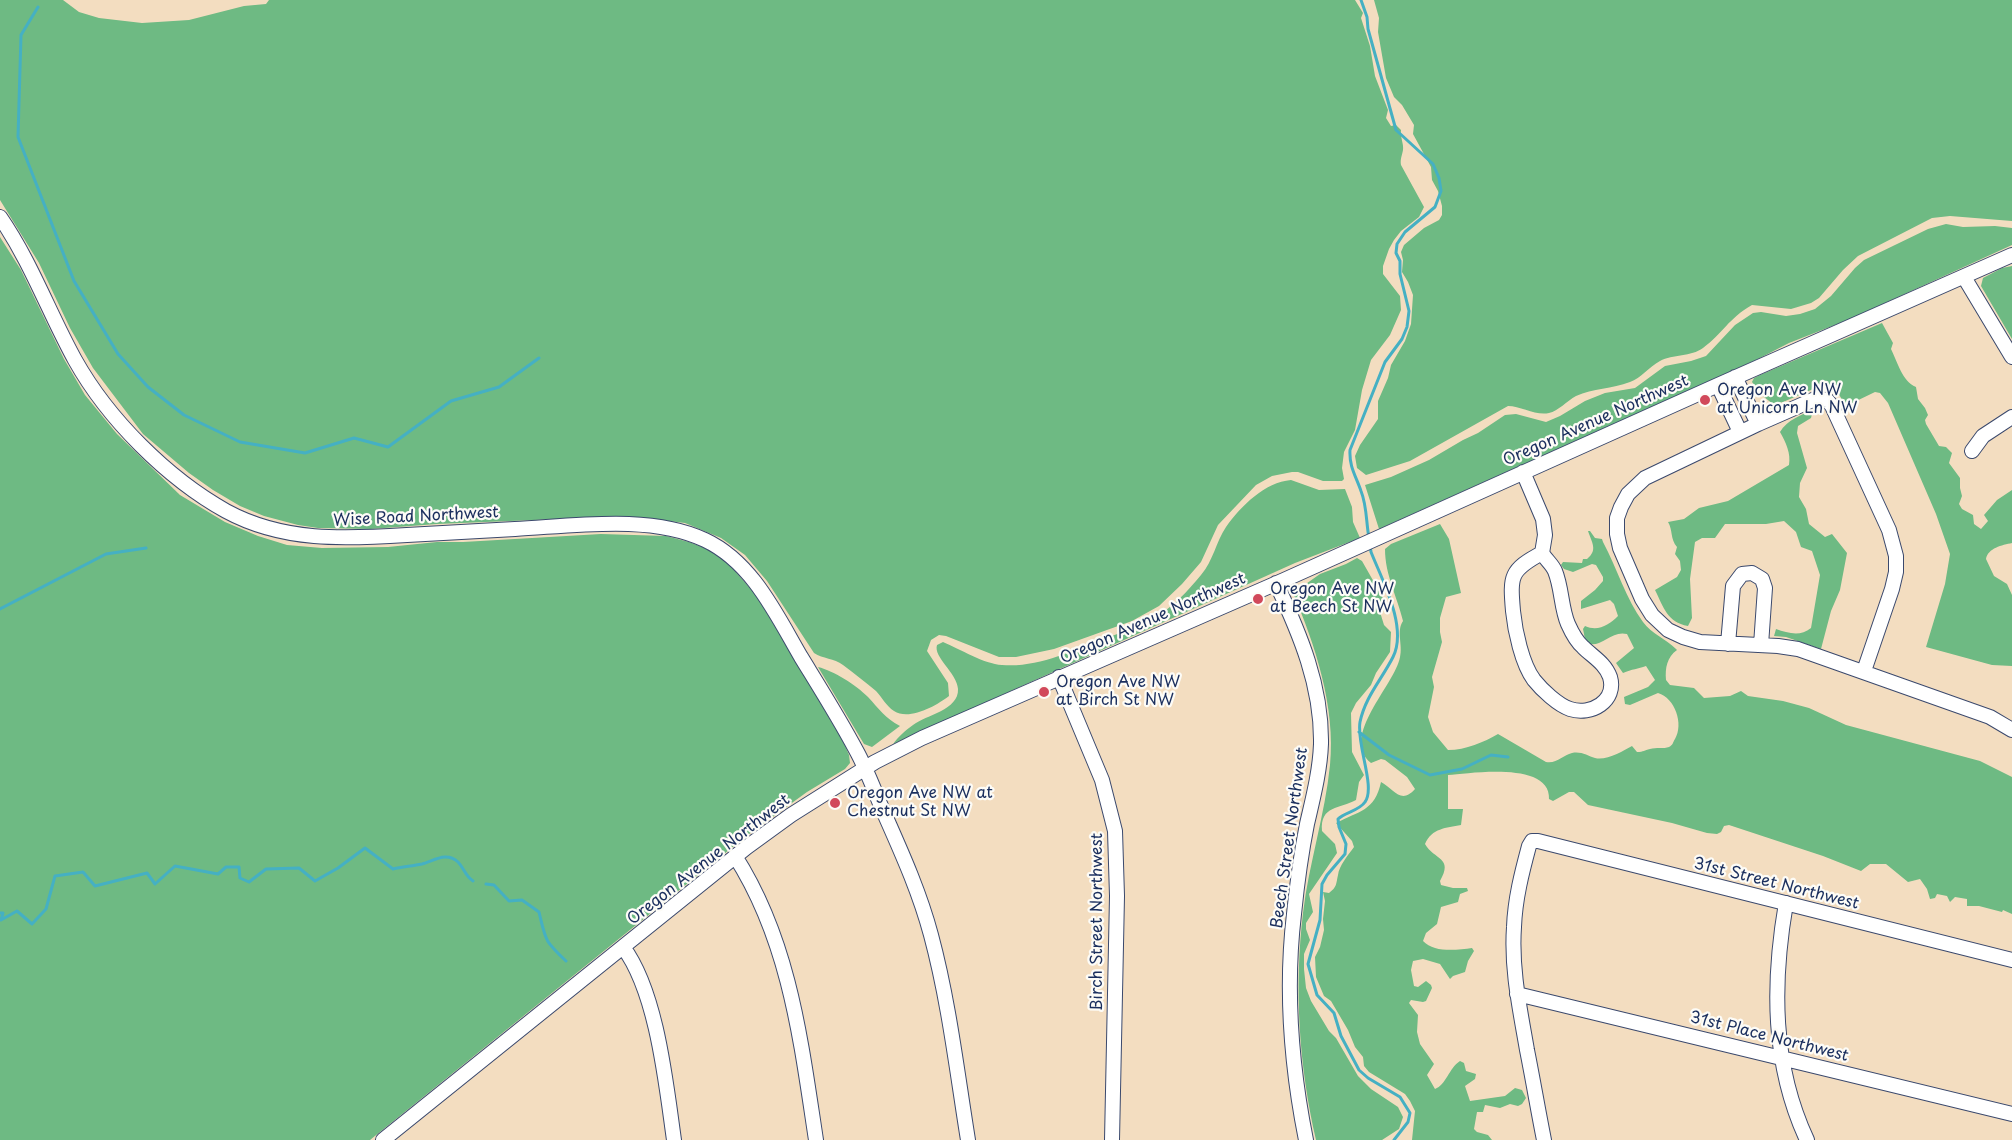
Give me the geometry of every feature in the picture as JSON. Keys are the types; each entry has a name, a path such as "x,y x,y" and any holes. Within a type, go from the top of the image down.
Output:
{"street":[{"name":"Wise Road Northwest","path":"0,217 27,261 70,349 95,392 142,446 180,479 214,504 242,518 295,535 357,538 639,524 677,530 702,538 733,558 761,590 852,743 908,867 931,934 968,1140"},
{"name":"Oregon Avenue Northwest","path":"383,1140 735,856 799,810 865,768 922,738 2012,255"},
{"path":"1964,277 2012,357"},
{"path":"1735,377 1758,424"},
{"path":"1718,385 1740,432"},
{"path":"1864,671 1895,576 1896,556 1889,530 1830,403 1823,399 1815,399 1740,432 1639,482 1623,502 1618,512 1616,529 1620,548 1642,599 1656,619 1668,630 1700,642 1798,649 1990,717 2012,730"},
{"path":"1972,451 1983,436 2012,417"},
{"path":"1524,472 1544,527 1542,553 1556,574 1564,613 1571,631 1581,646 1600,662 1610,676 1609,696 1600,705 1590,710 1573,710 1562,704 1535,682 1525,661 1514,624 1512,582 1520,566 1542,553"},
{"path":"1728,644 1733,586 1742,574 1752,573 1762,579 1765,588 1761,645"},
{"name":"Beech Street Northwest","path":"1276,583 1308,659 1320,731 1318,766 1299,870 1290,961 1291,1037 1306,1140"},
{"name":"Birch Street Northwest","path":"1059,677 1102,780 1115,831 1117,885 1112,1140"},
{"name":"31st Street Northwest","path":"1517,994 1514,971 1514,927 1521,877 1528,846 1532,841 2012,960"},
{"path":"735,856 757,896 782,956 799,1033 816,1140"},
{"path":"1786,903 1777,979 1781,1057 1790,1099 1807,1140"},
{"path":"623,947 636,970 654,1025 675,1140"},
{"path":"1517,994 1544,1140"},
{"name":"31st Place Northwest","path":"1517,994 2012,1114"}],"green space":[{"path":"0,0 63,0 79,12 99,18 142,23 189,20 244,6 266,4 269,0 1355,0 1363,13 1361,18 1370,46 1375,76 1388,110 1386,118 1391,126 1396,125 1401,130 1403,148 1401,165 1424,207 1419,217 1401,231 1394,240 1383,266 1383,274 1400,296 1401,310 1390,335 1371,360 1362,390 1355,430 1344,452 1342,468 1344,479 1342,481 1323,481 1292,472 1272,476 1256,485 1218,525 1201,562 1182,584 1159,606 1132,621 1054,649 1016,657 999,657 939,635 931,640 927,651 948,683 949,696 922,711 900,714 891,709 876,691 843,665 814,653 767,581 745,555 721,538 685,523 645,518 583,518 371,529 318,528 264,516 240,506 189,473 143,434 93,368 70,328 39,263 0,200"},
{"path":"1374,0 2012,0 2012,221 1950,216 1932,218 1858,256 1819,298 1811,303 1791,309 1752,305 1737,315 1703,348 1693,353 1660,361 1630,382 1582,393 1556,410 1544,414 1508,406 1410,461 1366,475 1357,468 1355,456 1378,419 1378,401 1391,365 1405,341 1411,324 1413,295 1402,272 1401,252 1404,245 1424,228 1439,220 1442,215 1442,206 1432,180 1431,167 1413,134 1414,125 1402,105 1394,97 1386,78 1378,32 1379,18"},
{"path":"1946,224 1963,227 2012,228 2012,245 1850,319 1789,343 1379,529 1365,485 1391,477 1429,460 1505,415 1516,414 1546,422 1605,393 1635,388 1665,366 1706,356 1735,325 1753,313 1786,316 1815,309 1831,296 1864,260 1928,229"},
{"path":"0,237 21,270 64,359 85,395 117,434 180,495 225,522 287,545 322,548 388,547 437,542 601,534 666,536 707,549 727,562 757,596 844,743 850,763 845,769 807,792 745,837 370,1140 0,1140"},
{"path":"2012,266 2012,339 1981,286 1983,278 2002,268"},
{"path":"1882,323 1893,343 1891,349 1901,371 1916,387 1918,399 1928,415 1925,420 1926,424 1939,446 1946,447 1952,453 1949,463 1960,478 1962,496 1959,504 1962,509 1973,515 1974,524 1981,529 1988,521 1984,515 1997,500 2012,490 2012,543 1992,550 1986,559 1994,576 2007,584 2012,595 2012,666 1992,665 1926,647 1945,584 1950,554 1936,514 1888,403 1880,393 1875,392 1846,406 1835,388 1825,384 1773,404 1752,382 1760,375"},
{"path":"1813,410 1811,418 1798,426 1797,433 1807,468 1800,483 1799,497 1806,509 1809,524 1825,537 1832,534 1847,553 1840,590 1831,611 1821,649 1786,637 1774,636 1776,629 1798,633 1811,628 1820,575 1812,551 1801,547 1796,532 1784,521 1766,524 1725,524 1715,538 1702,538 1695,542 1690,579 1692,618 1688,626 1675,621 1667,613 1655,590 1677,577 1681,570 1680,561 1675,554 1677,547 1668,522 1684,519 1699,508 1728,501 1789,465 1789,452 1780,432 1790,421"},
{"path":"1291,480 1319,490 1345,489 1352,507 1353,522 1360,538 1295,563 893,744 910,727 948,707 957,696 957,683 938,655 937,645 943,642 995,664 1028,664 1054,658 1142,624 1167,609 1196,581 1209,564 1226,527 1246,503 1272,485"},
{"path":"1440,524 1449,539 1461,593 1446,597 1440,618 1442,642 1432,677 1434,687 1428,717 1433,732 1448,750 1475,745 1498,734 1546,762 1550,762 1572,753 1581,753 1599,759 1632,746 1639,752 1652,748 1667,748 1672,744 1679,726 1676,712 1669,700 1658,693 1630,705 1625,704 1624,697 1648,687 1655,680 1646,666 1623,673 1616,663 1634,648 1627,634 1617,634 1594,644 1589,644 1585,639 1583,629 1585,626 1603,627 1618,616 1610,600 1581,609 1581,601 1603,581 1596,565 1592,564 1573,572 1564,569 1561,565 1563,562 1582,563 1583,559 1590,556 1593,549 1588,531 1590,531 1595,538 1602,539 1643,622 1677,650 1669,659 1666,667 1666,680 1670,685 1694,688 1704,698 1730,696 1741,691 1748,696 1783,701 1809,708 1846,725 1980,761 2012,777 2012,914 2003,910 2002,912 1979,906 1967,906 1967,899 1955,897 1950,902 1947,896 1937,894 1935,898 1930,899 1920,879 1908,882 1886,864 1870,864 1861,871 1729,825 1724,826 1717,834 1707,833 1588,805 1574,792 1569,792 1553,801 1549,799 1546,787 1537,779 1524,774 1491,772 1448,775 1448,809 1463,809 1461,825 1436,832 1425,844 1444,863 1441,885 1467,888 1468,891 1460,894 1458,902 1441,907 1437,924 1426,933 1423,941 1439,949 1472,948 1474,951 1465,972 1450,979 1440,964 1423,959 1413,961 1411,970 1414,986 1418,987 1426,981 1432,988 1426,1001 1411,1000 1409,1003 1418,1015 1417,1032 1420,1044 1434,1064 1427,1075 1435,1089 1442,1084 1460,1061 1464,1063 1466,1071 1476,1074 1475,1079 1465,1086 1470,1101 1505,1096 1515,1088 1522,1090 1526,1098 1518,1106 1510,1104 1500,1108 1485,1105 1483,1112 1477,1112 1474,1129 1488,1135 1492,1140 1412,1140 1415,1111 1410,1101 1405,1094 1369,1072 1364,1066 1363,1057 1355,1047 1348,1030 1331,1001 1324,996 1316,977 1315,957 1324,930 1323,892 1329,893 1335,887 1340,868 1354,847 1352,841 1336,823 1370,805 1375,799 1381,782 1402,796 1410,794 1415,789 1407,777 1385,760 1381,759 1371,763 1363,752 1361,739 1372,711 1396,669 1401,652 1400,629 1403,621 1389,577 1385,549 1391,544"},
{"path":"1357,558 1362,561 1383,598 1380,612 1384,625 1391,632 1390,652 1351,713 1352,752 1364,775 1359,782 1356,800 1332,809 1324,816 1322,831 1335,844 1337,853 1309,894 1313,912 1306,923 1310,940 1304,954 1304,969 1306,988 1311,1001 1358,1076 1371,1089 1398,1107 1403,1117 1399,1129 1382,1140 1316,1140 1302,1056 1299,999 1300,942 1309,876 1328,784 1331,743 1327,699 1322,677 1309,633 1293,593 1320,574"},
{"path":"818,667 851,683 900,726 872,747 864,744"}],"waterway":[{"path":"1361,0 1396,130 1433,164 1441,191 1435,207 1405,232 1397,244 1396,253 1400,261 1400,274 1409,311 1407,327 1402,339 1385,362 1350,450 1352,466 1364,502 1369,538"},
{"path":"38,7 21,35 18,137 74,281 118,354 148,387 184,415 240,442 305,453 354,438 388,447 451,401 499,387 539,358"},
{"path":"1370,545 1396,618 1397,645 1393,657 1362,713 1360,731 1368,795 1362,805 1338,819 1346,844 1345,854 1322,884 1320,920 1308,964 1317,995 1334,1013 1341,1036 1359,1070 1400,1097 1410,1113 1408,1122 1394,1140"},
{"path":"0,609 106,554 146,548"},
{"path":"1359,732 1389,755 1430,775 1462,769 1491,755 1508,757"},
{"path":"0,913 3,913 1,920 17,911 32,924 46,909 55,876 83,872 95,886 147,873 155,884 175,866 218,874 226,867 239,867 240,878 249,882 266,869 299,868 315,881 338,868 365,848 393,869 449,857 458,862 473,881"},
{"path":"486,884 494,885 509,901 522,900 539,912 547,940 566,961"}],"place":[{"name":"Oregon Ave NW at Unicorn Ln NW","path":"1705,400"},
{"name":"Oregon Ave NW at Beech St NW","path":"1258,599"},
{"name":"Oregon Ave NW at Birch St NW","path":"1044,692"},
{"name":"Oregon Ave NW at Chestnut St NW","path":"835,803"}]}
